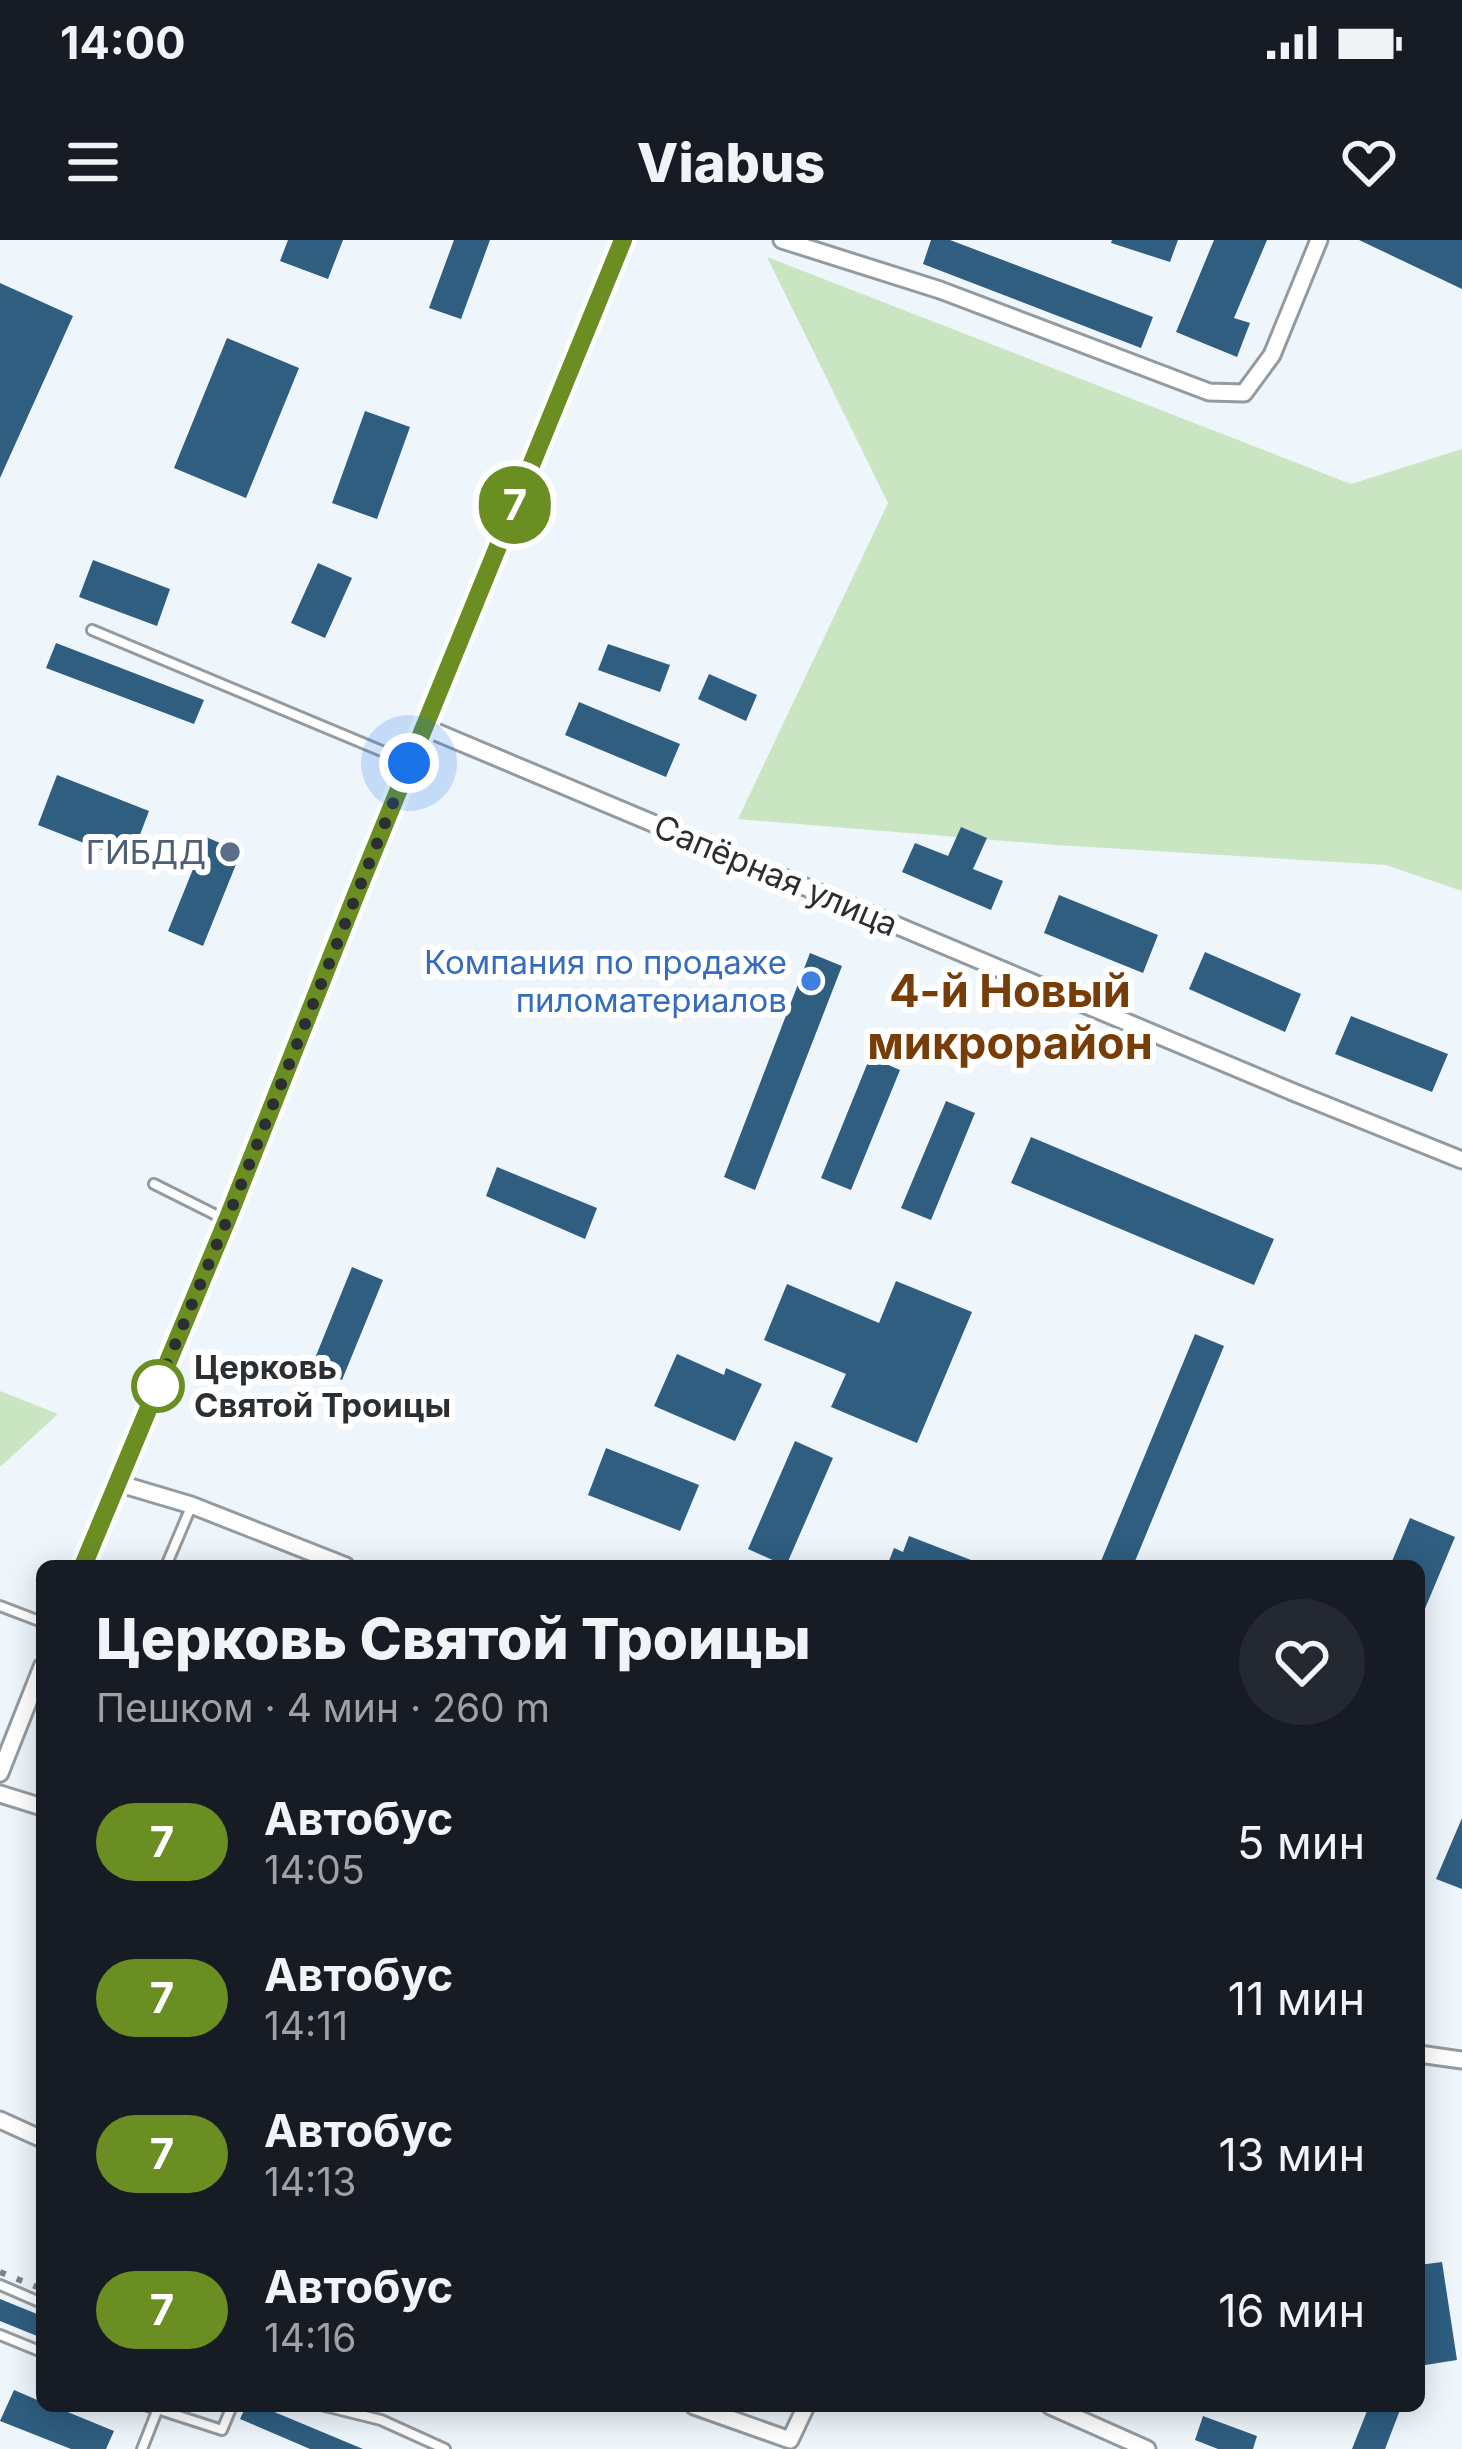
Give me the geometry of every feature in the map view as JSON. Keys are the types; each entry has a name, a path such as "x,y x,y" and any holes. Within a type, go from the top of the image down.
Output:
{"street":[{"path":"85,1560 623,240"},
{"path":"782,240 940,290 1209,392 1244,393 1272,356 1318,240"},
{"name":"Сапёрная улица","path":"424,727 1462,1160"},
{"path":"117,1483 191,1505 331,1560"},
{"path":"0,1773 36,1682"},
{"path":"0,1795 36,1805"},
{"path":"1425,2055 1462,2060"},
{"path":"0,2120 36,2135"},
{"path":"711,2412 790,2440 803,2412"},
{"path":"1064,2412 1148,2449"}],"lane":[{"path":"92,630 409,763"},
{"path":"154,1184 227,1220"},
{"path":"168,1560 191,1505"},
{"path":"0,1606 36,1620"},
{"path":"0,2285 36,2300"},
{"path":"0,2335 36,2350"},
{"path":"142,2449 151,2412"},
{"path":"165,2412 222,2430 230,2412"},
{"path":"349,2412 381,2420 445,2449"}],"green space":[{"path":"767,257 1351,484 1462,449 1462,891 1386,865 738,819 888,503"},
{"path":"0,1391 58,1414 0,1467"}],"building":[{"path":"288,240 343,240 328,279 280,261"},
{"path":"454,240 490,240 461,319 429,308"},
{"path":"931,240 950,240 1153,317 1141,348 923,264"},
{"path":"1112,240 1178,240 1170,262"},
{"path":"1214,240 1267,240 1234,318 1250,323 1237,357 1176,332"},
{"path":"1359,240 1462,240 1462,289"},
{"path":"0,283 73,316 0,478"},
{"path":"227,338 299,368 246,498 174,468"},
{"path":"365,411 410,427 377,519 332,503"},
{"path":"93,560 170,589 157,626 79,597"},
{"path":"318,563 352,578 325,638 291,623"},
{"path":"56,643 204,700 194,724 46,668"},
{"path":"608,644 670,665 660,692 598,670"},
{"path":"709,674 757,695 746,721 698,699"},
{"path":"579,702 680,744 666,777 565,735"},
{"path":"57,775 149,811 130,861 38,825"},
{"path":"961,827 987,838 973,869 1003,881 991,910 902,872 915,843 948,856"},
{"path":"206,837 241,852 203,946 168,931"},
{"path":"1059,895 1158,935 1143,973 1044,933"},
{"path":"1205,952 1301,994 1285,1032 1189,989"},
{"path":"810,953 842,966 755,1190 724,1177"},
{"path":"1351,1016 1448,1054 1432,1092 1335,1054"},
{"path":"870,1057 900,1070 851,1190 821,1178"},
{"path":"946,1101 975,1113 931,1220 901,1208"},
{"path":"1031,1137 1274,1239 1254,1285 1011,1183"},
{"path":"497,1167 597,1208 585,1239 486,1196"},
{"path":"352,1267 383,1280 342,1380 311,1368"},
{"path":"896,1281 972,1312 917,1443 831,1407 846,1374 764,1340 787,1284 879,1323"},
{"path":"1195,1334 1224,1346 1135,1560 1101,1560"},
{"path":"677,1354 724,1375 726,1368 762,1384 735,1441 654,1406"},
{"path":"795,1441 833,1458 789,1560 773,1560 748,1549"},
{"path":"606,1448 699,1485 680,1531 588,1495"},
{"path":"1410,1518 1455,1537 1425,1609 1425,1560 1392,1560"},
{"path":"909,1536 971,1560 889,1560 894,1548 903,1552"},
{"path":"1462,1818 1462,1889 1436,1879"},
{"path":"1442,2262 1457,2360 1425,2365 1425,2264"},
{"path":"0,2299 36,2314 36,2336 0,2321"},
{"path":"14,2390 36,2399 36,2412 68,2412 114,2431 106,2449 71,2449 0,2421"},
{"path":"243,2412 274,2412 363,2449 310,2449 240,2419"},
{"path":"1367,2412 1399,2412 1385,2449 1352,2449"},
{"path":"1203,2416 1257,2436 1253,2449 1218,2449 1195,2440"}],"railway":[{"path":"0,2272 36,2287"}],"bus line":[{"name":"7","path":"85,1560 623,240"}],"place":[{"name":"ГИБДД","path":"230,852"},
{"name":"Компания по продаже пиломатериалов","path":"811,981"},
{"name":"Церковь Святой Троицы","path":"158,1386"}],"district":[{"name":"4-й Новый микрорайон","path":"1010,1017"}],"route":[{"path":"158,1386 154,1395 409,763"}]}
